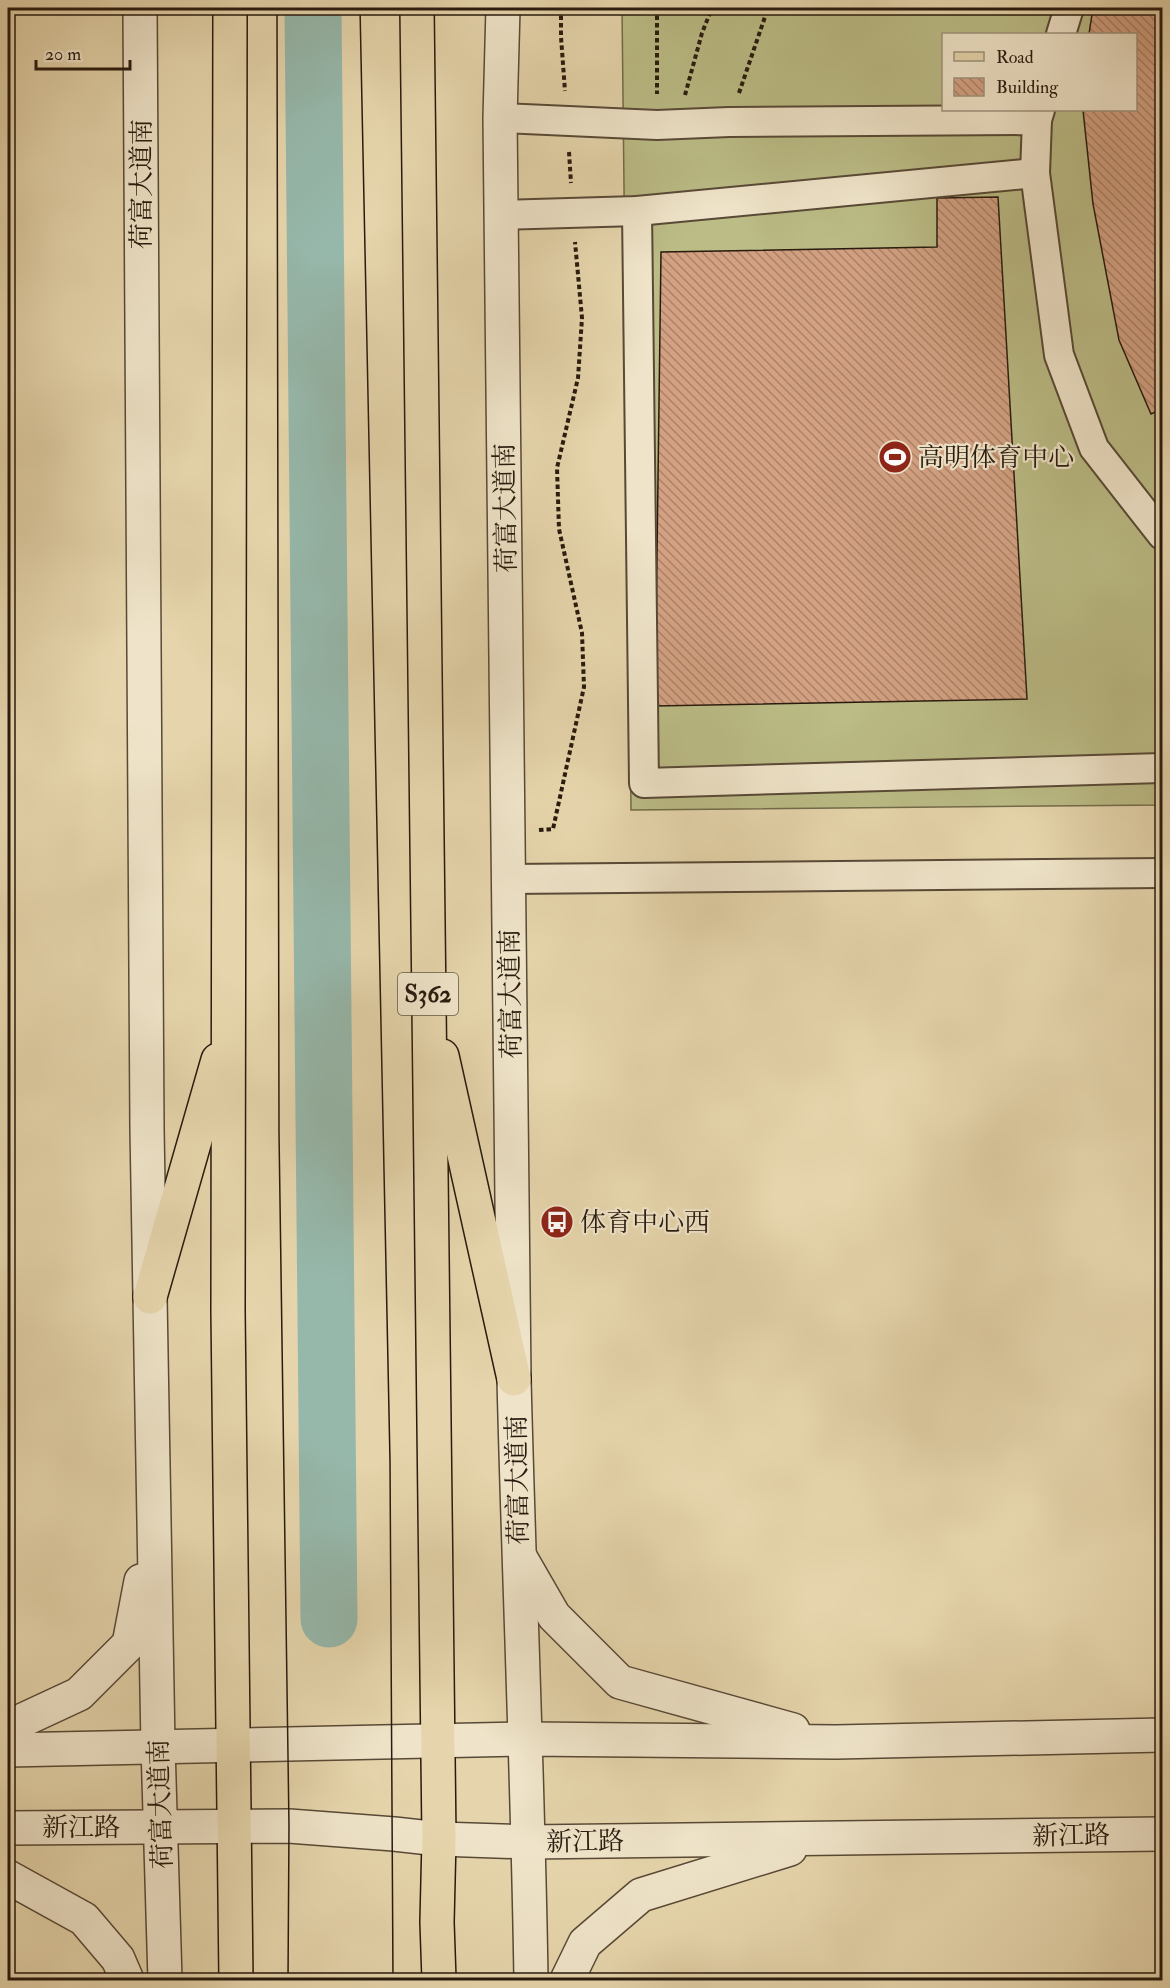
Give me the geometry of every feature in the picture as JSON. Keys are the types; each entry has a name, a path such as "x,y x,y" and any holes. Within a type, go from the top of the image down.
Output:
{"main road":[{"path":"230,8 228,1311 236,1980"},
{"name":"S362","path":"417,8 439,1980"},
{"path":"428,991 514,1379"},
{"path":"150,1297 228,1024"}],"street":[{"name":"荷富大道南","path":"140,8 147,1129 158,1746 165,1980"},
{"name":"荷富大道南","path":"503,8 500,118 514,1379 529,1842 531,1980"},
{"path":"1061,33 1069,8"},
{"path":"500,118 667,125 1039,115 1035,173 1059,355 1094,448 1162,535"},
{"path":"502,214 638,211 1035,173"},
{"path":"638,211 644,783 1162,768"},
{"path":"509,879 1162,873"},
{"path":"8,1727 79,1694 129,1644 154,1517"},
{"path":"518,1554 554,1616 620,1682 836,1742"},
{"path":"8,1749 526,1739 836,1742 1162,1735"},
{"name":"新江路","path":"8,1828 289,1826 439,1839 529,1842 1162,1834"},
{"path":"567,1980 585,1943 641,1895 825,1838"},
{"path":"8,1876 84,1919 118,1959 127,1980"}],"path":[{"path":"508,831 553,829 584,687 582,633 559,529 557,468 578,378 582,318 561,37 561,8"},
{"path":"657,8 667,125"},
{"path":"667,125 712,8"},
{"path":"729,122 768,8"}],"green space":[{"name":"高明体育中心","path":"622,8 1162,8 1162,805 631,810"}],"building":[{"path":"1093,8 1162,8 1162,409 1151,414 1119,340 1093,204 1083,111 1137,111 1137,33 1089,33"},
{"path":"998,197 1027,699 655,706 661,252 937,247 937,198"}],"waterway":[{"path":"313,8 329,1619"}],"tram line":[{"path":"277,8 279,1132 289,1826 288,1980"},
{"path":"360,8 390,1461 393,1980"}],"place":[{"name":"高明体育中心","path":"895,457"},
{"name":"体育中心西","path":"557,1222"}]}
